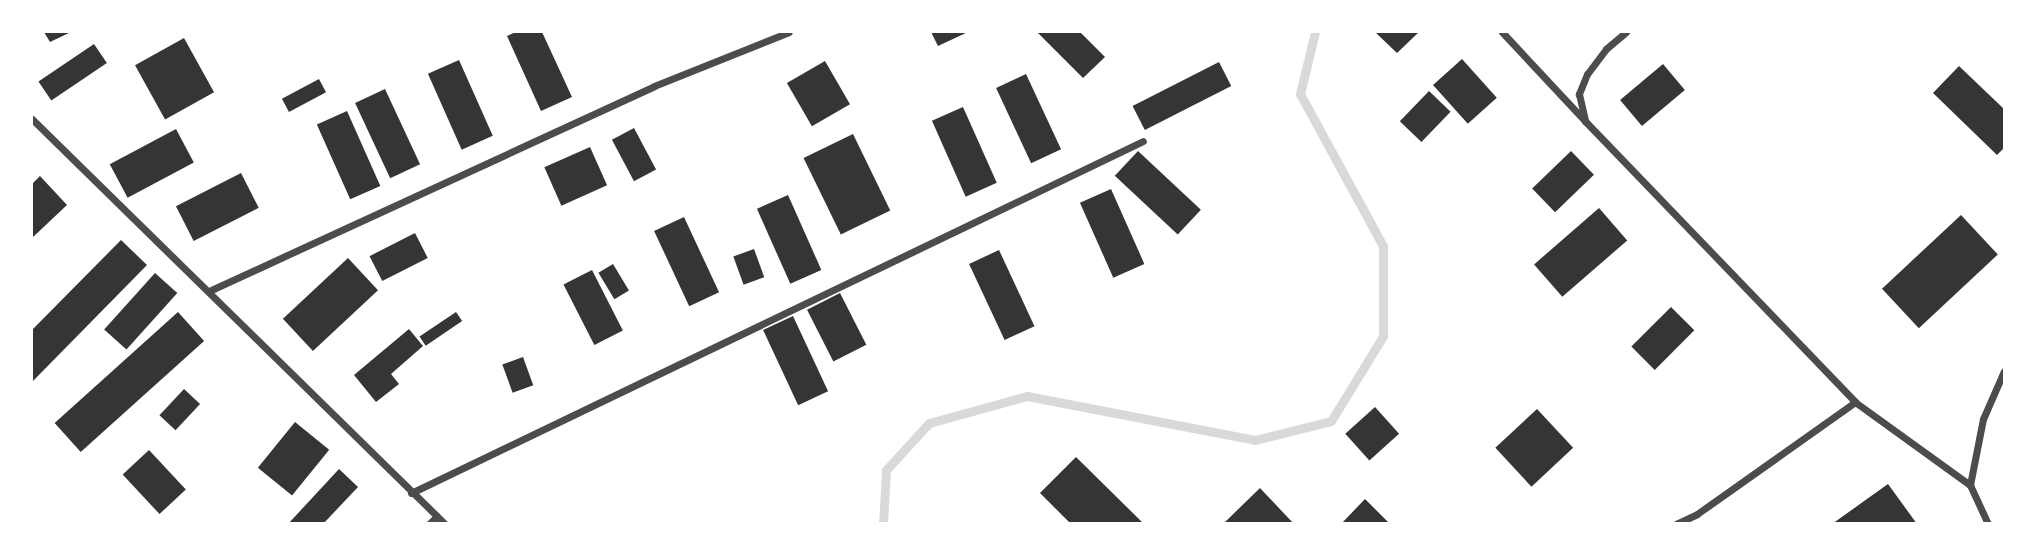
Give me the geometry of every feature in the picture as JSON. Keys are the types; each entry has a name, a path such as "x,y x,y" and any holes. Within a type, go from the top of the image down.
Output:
{"street":[{"path":"209,292 654,86 789,32"},
{"path":"1502,32 1855,402 1970,485 1988,523"},
{"path":"1585,121 1579,94 1587,74 1606,49 1626,32"},
{"path":"32,119 411,493 445,523"},
{"path":"411,493 1143,141"},
{"path":"1970,485 1983,419 2004,371"},
{"path":"1676,523 1697,514 1855,402"},
{"path":"429,523 437,516"}],"building":[{"path":"44,32 71,32 50,42"},
{"path":"516,32 542,32 572,97 541,111 507,36"},
{"path":"931,32 968,32 938,46"},
{"path":"1037,32 1080,32 1105,57 1083,78"},
{"path":"1375,32 1419,32 1397,53"},
{"path":"184,38 214,92 165,119 135,65"},
{"path":"94,44 107,63 51,101 38,81"},
{"path":"1462,59 1497,98 1468,124 1433,85"},
{"path":"459,60 493,136 462,150 428,74"},
{"path":"825,61 850,104 812,126 787,83"},
{"path":"1219,62 1231,86 1145,130 1133,106"},
{"path":"1663,64 1685,90 1642,126 1620,100"},
{"path":"1959,66 2004,109 2004,148 1997,155 1933,93"},
{"path":"1026,74 1061,149 1031,163 996,88"},
{"path":"319,79 326,92 289,112 282,99"},
{"path":"385,89 420,164 390,178 355,103"},
{"path":"1429,91 1451,112 1421,142 1400,121"},
{"path":"963,107 997,183 966,197 932,121"},
{"path":"347,111 380,186 350,199 317,124"},
{"path":"634,128 656,169 634,181 612,140"},
{"path":"176,129 194,163 128,198 110,164"},
{"path":"853,134 890,210 841,235 804,158"},
{"path":"590,147 607,185 561,206 544,167"},
{"path":"1138,151 1201,210 1178,235 1115,176"},
{"path":"1571,151 1594,175 1555,212 1532,189"},
{"path":"241,173 259,208 194,241 176,206"},
{"path":"40,176 67,205 32,238 32,184"},
{"path":"1111,189 1144,264 1113,278 1080,203"},
{"path":"788,195 821,270 790,284 757,209"},
{"path":"1599,208 1627,240 1562,297 1534,264"},
{"path":"1961,215 1998,254 1919,328 1882,289"},
{"path":"684,217 719,292 689,306 654,231"},
{"path":"415,233 428,258 382,281 370,256"},
{"path":"121,240 147,265 32,382 32,330"},
{"path":"754,249 764,277 744,285 733,257"},
{"path":"999,250 1034,326 1005,340 969,264"},
{"path":"348,258 378,290 313,351 283,319"},
{"path":"613,264 629,291 614,299 598,273"},
{"path":"592,270 623,331 594,345 563,285"},
{"path":"155,273 177,293 126,350 104,329"},
{"path":"840,293 866,345 833,361 807,310"},
{"path":"1671,307 1694,330 1655,370 1631,347"},
{"path":"178,312 204,341 81,452 55,423"},
{"path":"456,312 462,321 426,346 420,337"},
{"path":"793,316 828,391 798,405 763,330"},
{"path":"409,329 423,346 391,374 399,384 376,402 354,375"},
{"path":"523,357 533,385 513,393 502,365"},
{"path":"184,389 200,404 176,430 159,415"},
{"path":"1375,407 1399,434 1369,461 1345,434"},
{"path":"1537,409 1573,448 1531,487 1495,448"},
{"path":"295,422 329,450 292,496 258,468"},
{"path":"149,450 186,489 159,514 123,475"},
{"path":"1076,457 1144,524 1071,524 1040,493"},
{"path":"339,469 358,487 323,524 288,524"},
{"path":"1888,484 1917,524 1832,524"},
{"path":"1260,488 1294,524 1223,524"},
{"path":"1365,499 1390,524 1341,524"}],"waterway":[{"path":"883,524 886,470 929,423 1027,396 1255,440 1331,421 1383,336 1383,246 1300,94 1315,32"}]}
